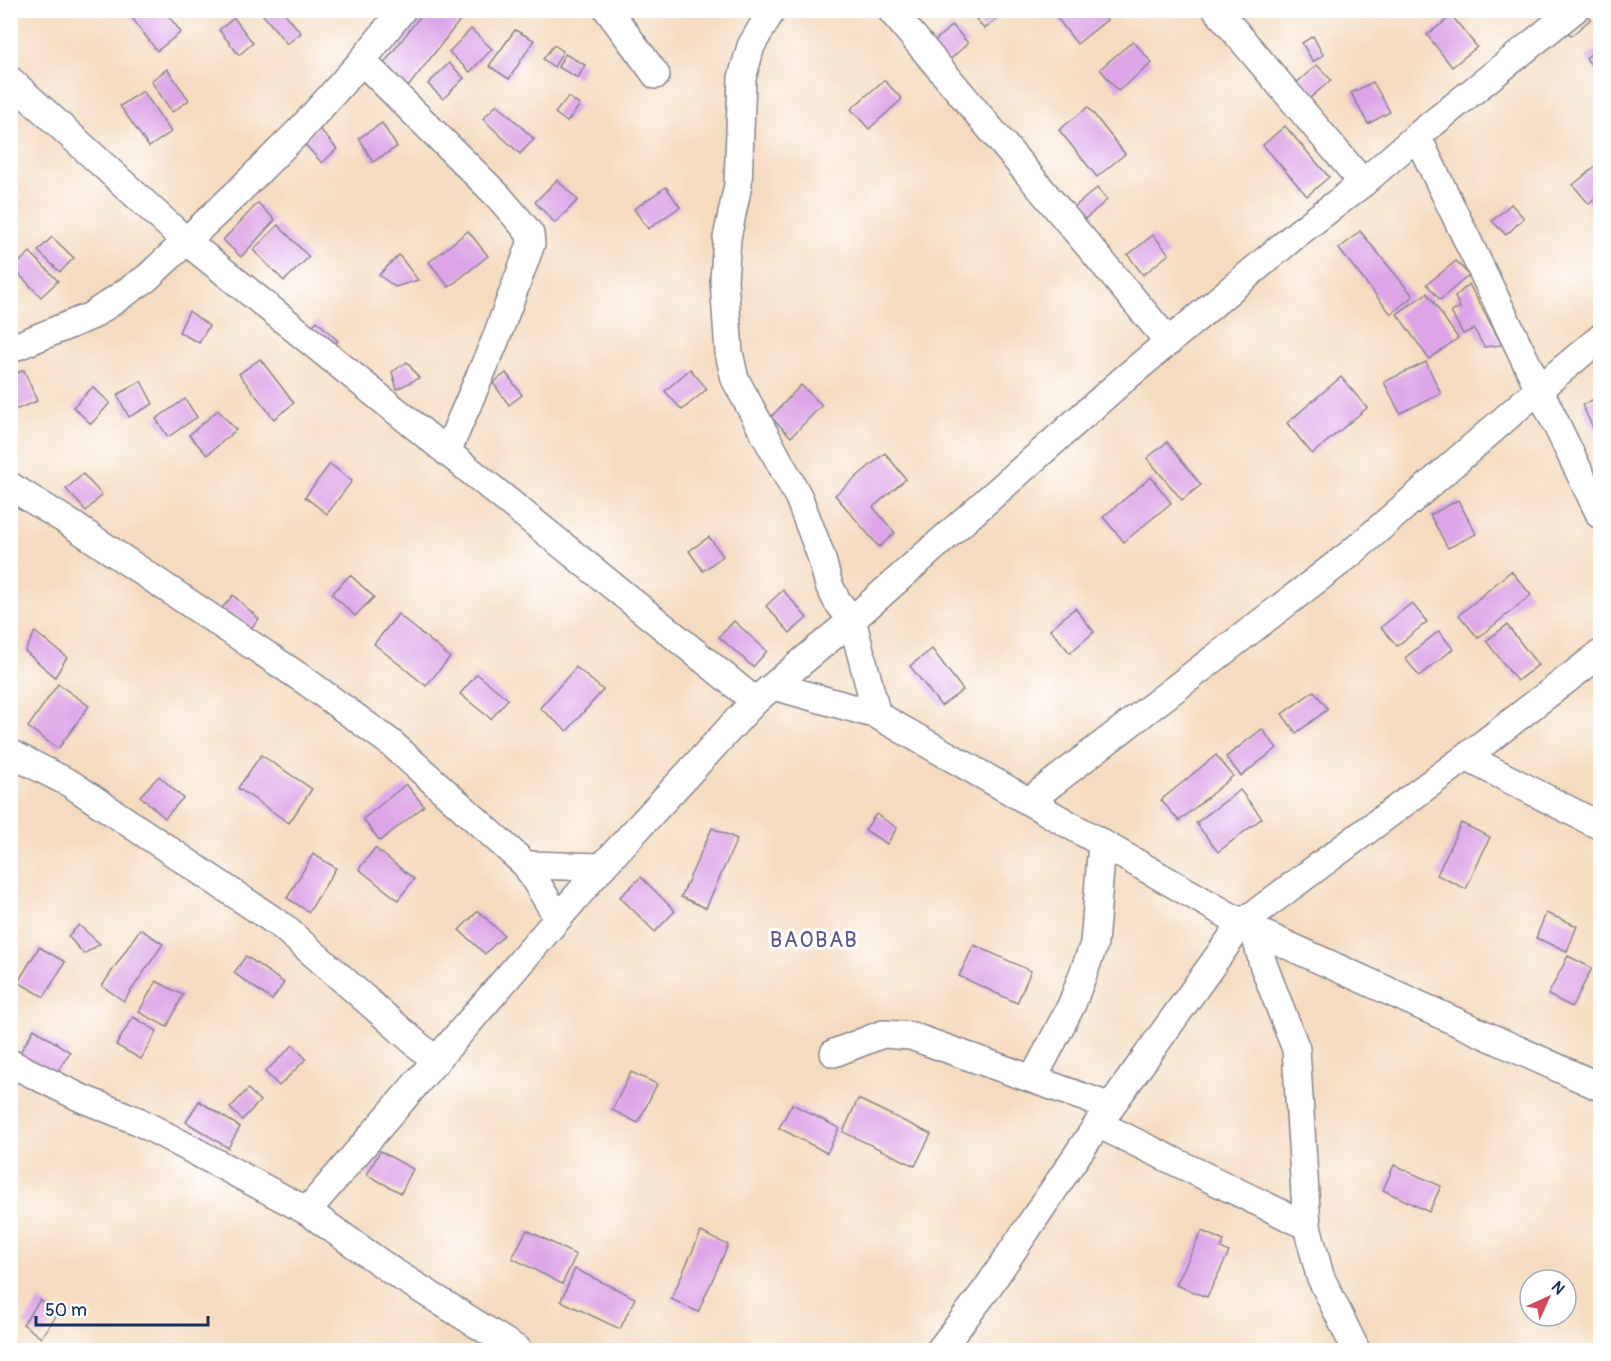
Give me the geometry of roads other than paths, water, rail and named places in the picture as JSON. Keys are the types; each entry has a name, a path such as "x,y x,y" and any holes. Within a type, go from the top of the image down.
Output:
{"street":[{"path":"10,349 91,316 147,278 301,129 362,61 402,10"},
{"path":"608,10 656,75"},
{"path":"771,10 751,46 742,78 738,185 727,238 724,280 729,353 735,379 799,498 821,556 829,585 837,601 852,621 876,716"},
{"path":"891,10 1169,342"},
{"path":"1217,10 1363,183"},
{"path":"307,1211 602,867 764,694 852,621 1123,380 1298,233 1363,183 1417,136 1574,10"},
{"path":"362,61 498,196 530,234 531,244 495,341 447,452"},
{"path":"10,80 185,240 447,452 764,694 876,716 1248,926 1600,1087"},
{"path":"1417,136 1600,515"},
{"path":"1029,801 1350,554 1539,388 1600,338"},
{"path":"10,486 65,520 307,682 391,742 526,865 558,918"},
{"path":"940,1350 987,1290 1105,1116 1248,926 1600,654"},
{"path":"10,753 70,784 282,926 436,1061"},
{"path":"1466,757 1600,826"},
{"path":"1033,1079 1072,1004 1094,944 1102,844"},
{"path":"526,865 602,867"},
{"path":"1248,926 1296,1049 1308,1226 1320,1276 1356,1350"},
{"path":"834,1053 883,1034 911,1036 1033,1079 1308,1226"},
{"path":"10,1063 81,1098 138,1120 307,1211 392,1271 518,1350"}],"district":[{"name":"BAOBAB","path":"814,939"}]}
